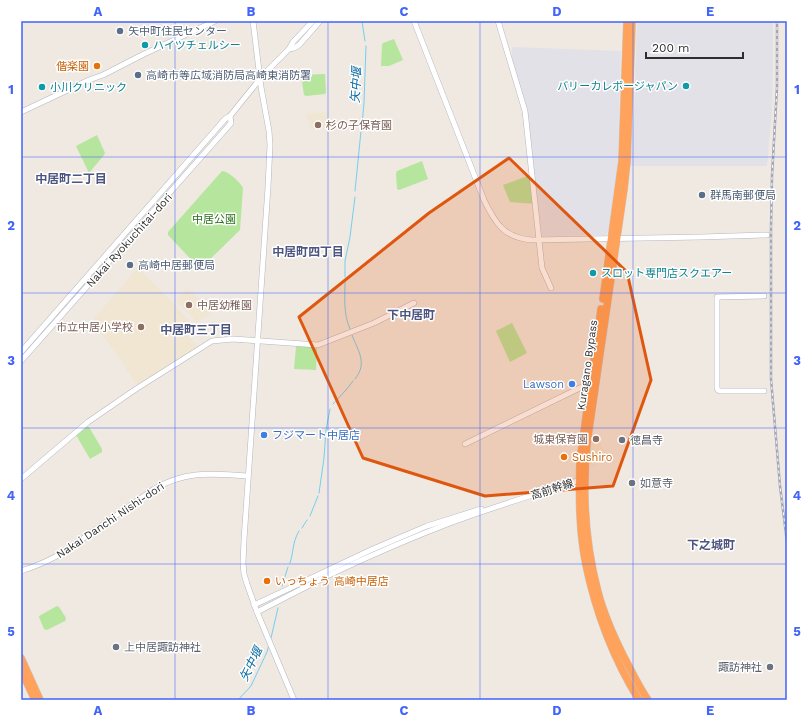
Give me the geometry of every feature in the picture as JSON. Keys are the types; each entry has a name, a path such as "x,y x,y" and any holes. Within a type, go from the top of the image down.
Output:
{"highway":[{"name":"Kuragano Bypass","path":"627,21 622,160 614,238 594,381 582,443 580,520 586,564 600,617 615,655 639,700"},
{"name":"Kuragano Bypass","path":"614,238 624,189 627,161 632,21"},
{"name":"Kuragano Bypass","path":"581,478 588,539 598,592 615,639 648,700"},
{"path":"21,658 40,700"},
{"path":"21,670 34,700"}],"street":[{"path":"21,112 103,75 215,21"},
{"path":"253,21 270,145 244,540 244,574 254,605 294,700"},
{"name":"Nakai Ryokuchitai-dori","path":"21,352 313,21"},
{"name":"Nakai Ryokuchitai-dori","path":"289,49 299,45 320,21"},
{"path":"414,21 484,200 492,217 504,231 524,240 767,235"},
{"path":"498,21 525,111 543,272 551,288"},
{"name":"Nakai Ryokuchitai-dori","path":"21,361 231,123 230,116"},
{"path":"764,296 717,297 716,343 718,390 764,391"},
{"path":"21,479 88,422 136,389 212,341 234,339 318,345 374,323 414,303"},
{"path":"465,444 594,381"},
{"name":"Nakai Danchi Nishi-dori","path":"21,571 37,566 65,551 154,489 170,481 178,478 206,474 248,476"},
{"name":"高前幹線","path":"254,605 373,549 427,526 581,478"},
{"name":"高前幹線","path":"257,612 326,577 415,537 450,523 581,478"}],"highlighted area":[{"path":"509,158 627,272 651,380 613,486 485,496 363,458 299,317 429,213"}],"shaded area":[{"path":"637,21 773,21 772,111 767,166 630,166 634,111"},
{"path":"512,47 621,51 618,160 609,231 605,235 542,236 527,112 512,60"},
{"path":"326,112 327,127 310,128 307,114"},
{"path":"136,270 140,270 190,322 170,335 173,341 185,333 198,347 139,384 136,384 116,352 93,323 93,320"},
{"path":"186,289 188,289 212,312 212,314 197,322 177,301 177,298"},
{"path":"597,436 608,459 592,467 589,461 592,439"}],"green space":[{"path":"394,39 403,60 389,66 381,66 382,45 383,43"},
{"path":"325,74 325,94 304,95 301,75"},
{"path":"97,135 105,153 89,173 76,146"},
{"path":"422,161 428,179 399,190 397,189 397,171"},
{"name":"中居公園","path":"222,171 225,171 234,177 243,188 240,230 200,269 168,235 168,232"},
{"path":"533,174 536,204 510,202 503,185"},
{"path":"512,323 527,353 510,362 496,331"},
{"path":"298,345 316,347 316,370 294,369 296,347"},
{"path":"85,426 89,427 102,449 102,452 90,459 76,435"},
{"path":"57,606 66,618 65,621 47,630 44,629 39,616"}],"waterway":[{"name":"矢中堰","path":"362,21 365,41"},
{"name":"矢中堰","path":"362,125 366,46"},
{"name":"矢中堰","path":"355,191 361,131"},
{"name":"矢中堰","path":"345,277 345,261 350,237 355,197"},
{"name":"矢中堰","path":"345,281 345,311 350,329"},
{"name":"矢中堰","path":"352,335 361,357 361,368 355,379"},
{"name":"矢中堰","path":"333,404 353,381"},
{"name":"矢中堰","path":"319,493 326,430 330,409"},
{"name":"矢中堰","path":"310,516 318,496"},
{"name":"矢中堰","path":"302,528 307,520"},
{"name":"矢中堰","path":"290,563 295,539 299,531"},
{"name":"矢中堰","path":"282,586 288,567"},
{"name":"矢中堰","path":"271,638 278,608"},
{"name":"矢中堰","path":"238,700 251,686 269,645"}],"railway":[{"path":"777,21 777,87 772,176 771,228 771,379 780,486 787,542"}],"place":[{"name":"矢中町住民センター","path":"120,31"},
{"name":"ハイツチェルシー","path":"145,45"},
{"name":"偕楽園","path":"97,66"},
{"name":"高崎市等広域消防局高崎東消防署","path":"138,75"},
{"name":"バリーカレボージャパン","path":"686,86"},
{"name":"小川クリニック","path":"42,87"},
{"name":"杉の子保育園","path":"318,125"},
{"name":"群馬南郵便局","path":"702,195"},
{"name":"高崎中居郵便局","path":"130,265"},
{"name":"スロット専門店スクエアー","path":"593,273"},
{"name":"中居幼稚園","path":"189,305"},
{"name":"市立中居小学校","path":"141,327"},
{"name":"Lawson","path":"572,384"},
{"name":"フジマート中居店","path":"264,435"},
{"name":"城東保育園","path":"596,439"},
{"name":"徳昌寺","path":"622,440"},
{"name":"Sushiro","path":"564,457"},
{"name":"如意寺","path":"632,483"},
{"name":"いっちょう 高崎中居店","path":"267,581"},
{"name":"上中居諏訪神社","path":"116,647"},
{"name":"諏訪神社","path":"770,667"}],"district":[{"name":"中居町二丁目","path":"71,179"},
{"name":"中居町四丁目","path":"308,252"},
{"name":"下中居町","path":"411,315"},
{"name":"中居町三丁目","path":"196,330"},
{"name":"下之城町","path":"711,545"}]}
